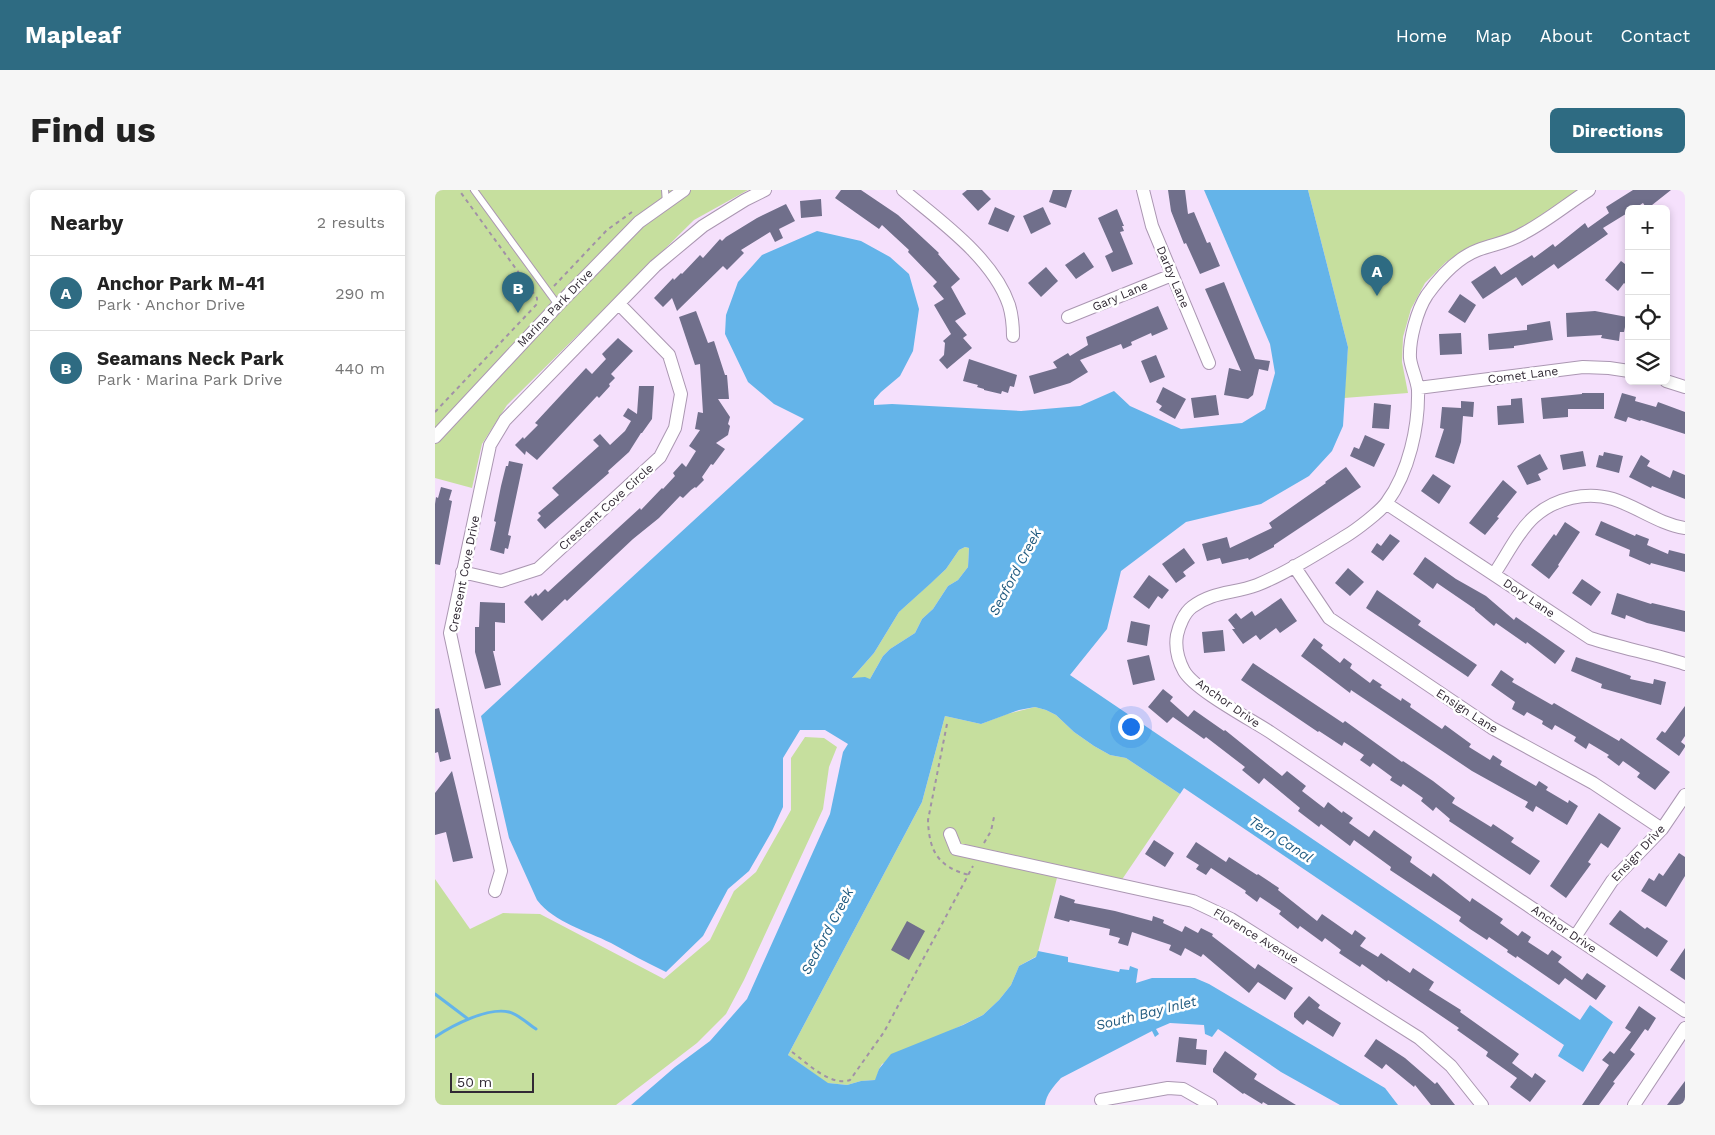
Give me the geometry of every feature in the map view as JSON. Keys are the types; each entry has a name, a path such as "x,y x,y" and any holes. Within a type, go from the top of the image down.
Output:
{"street":[{"name":"Marina Park Drive","path":"435,436 639,222 666,196 684,190"},
{"path":"619,304 655,266 703,226 765,190"},
{"path":"903,190 951,230 986,266 1001,287 1009,304 1013,336"},
{"name":"Darby Lane","path":"1143,190 1152,226 1209,363"},
{"name":"Anchor Drive","path":"1589,190 1525,233 1463,258 1445,273 1426,297 1419,310 1413,330 1410,357 1418,388 1414,432 1409,457 1387,504 1349,534 1294,566 1257,585 1207,597 1189,609 1179,626 1177,639 1178,656 1185,672 1204,690 1685,1011"},
{"name":"Gary Lane","path":"1068,317 1172,274"},
{"name":"Crescent Cove Circle","path":"463,572 501,581 538,569 660,457 675,428 681,394 669,355 619,304"},
{"name":"Crescent Cove Drive","path":"495,891 501,871 450,633 490,445 505,420 619,304"},
{"name":"Comet Lane","path":"1418,388 1583,367 1625,370"},
{"path":"1670,382 1685,387"},
{"path":"1495,574 1534,517 1558,502 1575,496 1613,499 1671,525 1685,528"},
{"name":"Dory Lane","path":"1387,504 1590,638 1613,646 1685,664"},
{"name":"Ensign Lane","path":"1294,566 1329,618 1492,728 1593,783 1662,829"},
{"name":"Ensign Drive","path":"1575,937 1612,881 1662,829 1685,795"},
{"name":"Florence Avenue","path":"950,834 956,849 1193,901 1231,919 1419,1038 1451,1066 1482,1105"},
{"path":"1634,1105 1685,1028"},
{"path":"1101,1100 1168,1088 1183,1089 1211,1105"}],"lane":[{"path":"474,190 558,305"}],"path":[{"path":"459,190 537,298 537,304"},
{"path":"435,412 607,230 635,210"},
{"path":"947,724 928,820 929,835 933,848 946,866 969,876"},
{"path":"792,1052 830,1079 838,1082 850,1080 884,1032 969,876 991,832 994,816"}],"green space":[{"path":"435,190 748,190 694,220 507,405 482,444 472,488 435,478"},
{"path":"1308,190 1579,190 1519,230 1470,247 1446,262 1425,283 1411,309 1403,337 1402,362 1408,393 1344,398 1348,347"},
{"path":"965,547 969,548 968,567 958,580 948,586 933,609 922,619 915,633 890,649 883,656 870,679 852,678 874,653 899,612 946,569 959,550"},
{"path":"1035,707 1056,715 1074,732 1094,746 1110,755 1126,758 1180,794 1121,881 1060,866 1037,956 1019,966 1011,985 983,1015 882,1064 876,1080 861,1081 847,1085 827,1083 788,1055 922,802 945,716 981,724 1007,714"},
{"path":"805,737 824,738 837,747 829,767 823,809 744,980 726,1014 697,1043 616,1105 435,1105 435,879 470,929 503,913 540,914 664,979 710,940 734,891 756,872 791,810 791,758"}],"water":[{"path":"1204,190 1308,190 1348,347 1343,426 1332,451 1309,476 1261,504 1186,522 1121,571 1107,629 1070,675 1580,1020 1590,1005 1613,1022 1583,1072 1558,1056 1564,1045 1184,788 1180,794 1126,758 1110,755 1094,746 1074,732 1056,715 1035,707 1019,710 981,724 945,716 922,802 788,1055 828,1083 847,1085 875,1080 879,1069 891,1054 983,1015 1011,985 1019,966 1036,957 1038,951 1068,957 1068,962 1119,972 1120,969 1129,970 1130,966 1138,969 1136,983 1152,978 1195,978 1209,984 1385,1088 1398,1105 1340,1105 1281,1072 1218,1029 1212,1037 1205,1034 1204,1025 1170,1023 1156,1029 1159,1034 1155,1037 1152,1031 1061,1078 1053,1087 1045,1105 631,1105 675,1067 710,1041 747,999 830,814 843,752 848,744 825,730 800,730 783,758 783,807 772,831 749,871 728,889 703,936 666,972 611,943 561,920 544,908 537,900 509,838 481,716 804,419 774,404 748,382 725,334 726,315 738,282 762,255 817,231 861,241 890,257 909,274 919,309 913,351 900,376 881,392 874,400 874,405 892,404 1021,411 1080,406 1114,391 1130,406 1181,429 1242,423 1265,409 1275,373 1270,344","holes":["965,547 969,548 968,567 958,580 948,586 933,609 922,619 915,633 890,649 883,656 870,679 865,677 852,678 874,653 899,612 946,569 959,550"]}],"building":[{"path":"841,190 861,190 898,215 939,253 960,279 951,287 966,314 955,321 967,335 963,338 972,348 947,369 939,360 944,355 945,343 943,341 951,334 934,305 944,299 933,286 937,282 908,252 909,250 882,225 879,229 835,198"},
{"path":"967,190 982,190 991,199 978,211 962,194"},
{"path":"1053,190 1072,190 1066,208 1049,202"},
{"path":"1168,190 1185,190 1188,214 1194,212 1207,243 1210,242 1220,266 1200,274 1186,243 1184,244 1171,211"},
{"path":"1633,190 1671,190 1652,205 1644,205 1643,203 1640,205 1625,205 1625,214 1603,228 1608,234 1558,269 1554,264 1522,286 1516,277 1483,299 1471,282 1495,266 1501,275 1532,255 1534,258 1553,244 1555,247 1585,223 1588,228 1609,213 1606,207"},
{"path":"821,199 822,216 801,218 800,201"},
{"path":"786,204 795,221 779,229 783,238 775,242 770,232 741,250 744,253 727,270 723,266 677,311 672,298 663,307 654,298 673,278 674,280 682,274 700,255 703,258 720,239 722,241 757,218"},
{"path":"995,207 1015,216 1008,232 988,224"},
{"path":"1043,207 1051,224 1031,234 1023,216"},
{"path":"1117,209 1124,226 1122,226 1124,231 1120,232 1133,264 1112,272 1105,256 1113,252 1098,218"},
{"path":"1084,252 1094,267 1076,279 1065,265"},
{"path":"1621,261 1625,264 1625,284 1618,291 1605,280"},
{"path":"1046,267 1058,281 1041,297 1028,283"},
{"path":"1224,282 1255,359 1270,361 1268,371 1259,369 1253,395 1248,399 1224,395 1229,368 1241,371 1205,289"},
{"path":"1460,294 1476,305 1465,323 1448,312"},
{"path":"1158,306 1168,329 1152,336 1151,333 1131,342 1132,345 1123,349 1121,344 1080,360 1088,372 1070,383 1034,394 1029,376 1057,368 1053,362 1068,353 1070,356 1088,345 1086,337"},
{"path":"696,311 708,343 714,341 725,375 727,375 729,399 718,399 730,417 728,424 730,426 728,435 716,443 725,449 713,465 711,464 702,477 704,480 696,488 683,498 680,496 659,518 633,539 567,601 565,599 542,621 524,602 531,595 532,597 536,593 538,596 545,589 548,592 640,508 641,510 675,476 673,473 682,463 686,467 696,451 689,446 700,430 695,429 698,412 703,413 700,364 695,365 679,317"},
{"path":"1595,311 1625,317 1624,332 1620,332 1619,341 1601,338 1602,335 1567,337 1566,313"},
{"path":"1550,321 1553,340 1514,346 1514,348 1489,350 1488,334 1527,330 1527,325"},
{"path":"1461,333 1462,354 1440,355 1439,334"},
{"path":"618,338 633,351 611,374 615,378 609,384 610,386 599,398 597,396 537,460 526,451 525,455 515,445 538,425 535,423 586,368 592,374 606,359 602,354"},
{"path":"1156,355 1165,377 1150,383 1141,361"},
{"path":"969,359 1017,375 1014,387 1010,386 1008,393 1002,391 1001,394 984,390 977,387 978,385 963,381"},
{"path":"639,386 654,386 652,419 629,452 608,471 609,473 545,529 537,520 541,516 538,513 559,495 552,488 599,446 593,440 600,434 610,445 625,431 631,421 623,416 628,408 637,414"},
{"path":"1163,387 1186,399 1175,419 1159,410 1162,406 1156,402"},
{"path":"1582,393 1604,393 1604,409 1568,409 1568,417 1543,419 1541,398"},
{"path":"1622,393 1636,397 1635,401 1656,407 1658,402 1685,412 1685,434 1628,417 1626,422 1614,418"},
{"path":"1216,395 1219,415 1194,418 1191,398"},
{"path":"1522,398 1524,423 1498,425 1497,406 1511,405 1511,399"},
{"path":"1461,401 1474,402 1473,417 1463,416 1461,442 1454,464 1435,457 1444,429 1440,428 1442,407 1461,408"},
{"path":"1374,403 1391,405 1389,429 1372,428"},
{"path":"1365,435 1385,444 1374,467 1350,456 1354,447 1359,449"},
{"path":"1583,451 1586,466 1563,470 1560,455"},
{"path":"1604,452 1623,456 1619,473 1596,467 1599,455 1603,456"},
{"path":"1540,454 1548,469 1538,474 1541,480 1527,485 1517,466"},
{"path":"1641,455 1650,461 1647,466 1670,478 1673,470 1685,475 1685,499 1652,486 1651,488 1629,477"},
{"path":"509,461 523,464 508,535 511,536 508,549 505,548 504,554 490,550 501,486"},
{"path":"1346,467 1361,487 1274,545 1274,547 1249,560 1248,558 1222,564 1220,558 1207,561 1202,544 1227,537 1230,548 1272,528 1269,523"},
{"path":"1433,474 1451,486 1439,504 1421,491"},
{"path":"1503,480 1517,492 1485,535 1469,523"},
{"path":"441,487 452,490 449,500 452,501 440,565 435,564 435,504"},
{"path":"1601,521 1635,536 1636,534 1649,539 1647,545 1668,554 1669,550 1685,554 1685,572 1651,563 1650,565 1629,556 1630,550 1595,535"},
{"path":"1565,522 1580,532 1549,579 1531,565 1554,534 1556,536"},
{"path":"1390,534 1400,541 1383,561 1371,552 1377,543 1381,546"},
{"path":"1184,548 1195,563 1183,572 1186,576 1176,583 1162,564"},
{"path":"1425,557 1456,579 1486,596 1514,620 1516,617 1565,651 1555,664 1527,642 1526,644 1496,623 1494,626 1475,609 1437,583 1433,589 1413,574"},
{"path":"1348,568 1364,582 1350,596 1335,583"},
{"path":"1149,575 1169,590 1162,599 1158,596 1149,609 1133,597"},
{"path":"1582,579 1601,592 1591,606 1572,593"},
{"path":"1377,590 1421,621 1418,625 1477,665 1468,677 1366,608"},
{"path":"1617,593 1651,604 1685,611 1685,632 1647,623 1626,615 1625,619 1611,614"},
{"path":"1281,598 1297,621 1280,633 1276,628 1260,640 1256,635 1243,644 1228,620 1236,613 1241,619 1252,611 1255,616"},
{"path":"480,602 505,603 505,623 495,622 495,651 493,651 501,685 485,689 475,652 475,627 479,627"},
{"path":"1131,621 1150,625 1147,646 1127,642"},
{"path":"1223,630 1225,651 1204,653 1202,632"},
{"path":"1314,638 1323,645 1321,648 1340,663 1344,658 1352,664 1350,668 1370,683 1373,679 1382,685 1380,687 1401,701 1402,698 1411,704 1410,707 1442,729 1445,725 1471,744 1469,747 1490,760 1493,755 1502,761 1500,765 1536,786 1539,781 1548,787 1546,790 1568,803 1569,800 1578,806 1567,825 1536,806 1533,812 1525,807 1528,802 1472,771 1351,690 1350,693 1301,656"},
{"path":"1149,655 1155,680 1133,685 1127,660"},
{"path":"1576,657 1631,676 1630,679 1653,684 1654,679 1666,682 1661,705 1601,688 1602,684 1571,671"},
{"path":"1253,663 1343,723 1345,721 1402,762 1433,781 1455,798 1452,803 1491,827 1493,824 1514,838 1511,842 1540,861 1530,875 1449,821 1450,819 1436,807 1433,811 1421,801 1423,798 1403,784 1401,787 1390,780 1392,777 1373,763 1370,767 1360,760 1364,755 1344,742 1342,746 1318,732 1241,680"},
{"path":"1501,670 1514,679 1512,682 1552,705 1554,703 1619,741 1621,738 1670,772 1655,790 1637,777 1640,773 1623,761 1619,766 1607,757 1609,755 1589,743 1586,749 1574,741 1576,737 1555,725 1552,730 1542,724 1543,721 1527,712 1524,716 1512,709 1515,702 1491,685"},
{"path":"1163,689 1173,697 1170,701 1188,717 1194,710 1225,730 1282,776 1287,771 1306,786 1302,791 1324,808 1328,802 1342,813 1343,811 1353,818 1349,823 1369,837 1374,830 1412,857 1410,862 1431,877 1433,873 1470,902 1472,898 1503,919 1500,923 1518,936 1522,931 1531,937 1528,942 1548,955 1552,950 1562,957 1558,962 1582,980 1587,973 1606,986 1596,1000 1565,978 1559,985 1517,956 1516,958 1507,952 1508,950 1489,937 1487,940 1470,929 1459,921 1461,917 1390,870 1391,867 1354,840 1350,846 1321,824 1319,827 1298,811 1300,808 1264,778 1259,784 1242,770 1245,767 1206,737 1204,739 1173,717 1167,723 1148,707"},
{"path":"1685,706 1685,736 1681,742 1685,747 1679,756 1656,739 1662,731 1665,733"},
{"path":"439,708 451,759 440,762 438,752 435,753 435,709"},
{"path":"452,771 473,858 453,862 446,832 435,835 435,793"},
{"path":"1599,813 1621,828 1608,848 1601,843 1588,862 1591,864 1566,898 1550,886"},
{"path":"1154,840 1174,853 1165,867 1145,854"},
{"path":"1196,842 1226,862 1229,857 1258,874 1279,888 1278,890 1317,921 1322,914 1352,935 1355,930 1366,938 1360,946 1378,957 1381,953 1410,973 1413,968 1434,982 1429,990 1461,1010 1460,1012 1519,1054 1512,1063 1532,1078 1535,1073 1546,1081 1530,1102 1510,1087 1517,1078 1486,1056 1488,1052 1457,1030 1459,1028 1388,980 1387,982 1362,964 1360,967 1339,953 1341,950 1325,938 1322,942 1300,926 1298,929 1279,914 1281,911 1260,897 1257,902 1245,893 1246,891 1211,868 1206,875 1196,869 1199,865 1186,857"},
{"path":"1679,853 1685,857 1685,876 1666,907 1641,891 1649,878 1654,881 1659,873 1663,876"},
{"path":"1060,895 1075,900 1074,903 1152,921 1153,916 1164,920 1163,923 1182,932 1185,926 1198,933 1201,928 1213,934 1212,936 1255,969 1258,964 1293,988 1285,1000 1258,982 1249,993 1203,954 1201,957 1185,948 1181,956 1169,950 1171,945 1132,932 1128,946 1118,943 1120,938 1109,935 1110,929 1054,918"},
{"path":"1620,910 1645,929 1647,927 1668,941 1657,957 1609,924"},
{"path":"907,921 925,931 909,960 891,950"},
{"path":"1685,948 1685,980 1670,970"},
{"path":"1309,996 1320,1005 1318,1008 1341,1023 1333,1037 1307,1020 1303,1025 1294,1017 1294,1013"},
{"path":"1639,1006 1656,1018 1648,1031 1645,1029 1630,1050 1635,1054 1613,1082 1615,1083 1599,1105 1582,1105 1609,1065 1602,1060 1610,1051 1614,1054 1631,1032 1625,1028"},
{"path":"1179,1037 1197,1039 1196,1049 1207,1050 1206,1065 1176,1062"},
{"path":"1376,1039 1405,1058 1435,1084 1437,1082 1455,1105 1431,1105 1415,1085 1414,1087 1386,1064 1382,1069 1364,1056"},
{"path":"1225,1051 1257,1074 1254,1079 1296,1105 1268,1105 1263,1102 1262,1104 1243,1094 1213,1072"},
{"path":"1685,1081 1685,1105 1667,1105"}],"waterway":[{"path":"435,994 468,1019"},
{"path":"435,1037 471,1018 501,1011 516,1015 536,1029"}],"place":[{"name":"Anchor Park M-41","path":"1377,296"},
{"name":"Seamans Neck Park","path":"518,313"}],"water label":[{"name":"Seaford Creek","path":"1015,572"},
{"name":"Tern Canal","path":"1281,839"},
{"name":"Seaford Creek","path":"827,931"},
{"name":"South Bay Inlet","path":"1146,1013"}]}
